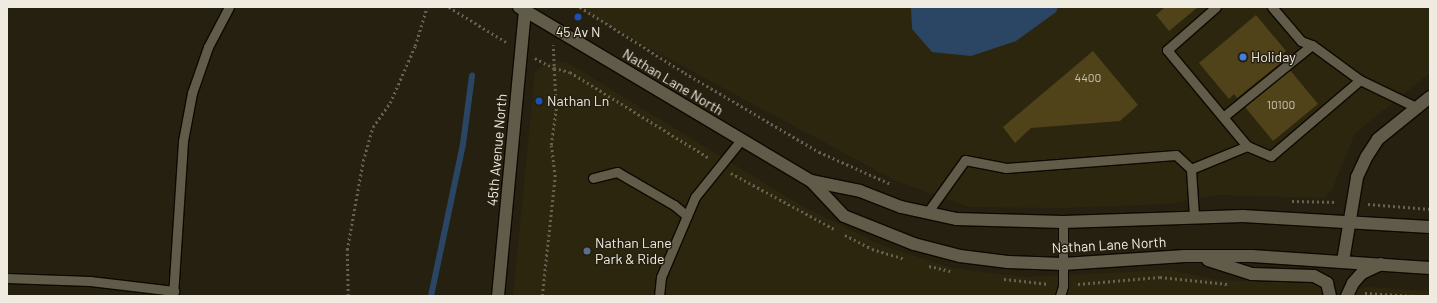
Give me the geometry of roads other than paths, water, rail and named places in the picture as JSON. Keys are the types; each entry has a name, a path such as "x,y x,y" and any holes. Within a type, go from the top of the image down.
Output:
{"street":[{"name":"Nathan Lane North","path":"523,8 811,182 844,216 914,244 976,258 1063,264 1198,256 1343,261 1430,268"},
{"name":"45th Avenue North","path":"498,296 523,8"},
{"path":"1343,261 1348,221 1357,177 1367,156 1378,139 1430,97"},
{"name":"Nathan Lane North","path":"811,182 860,191 901,207 956,219 1063,222 1194,216 1348,221 1430,227"},
{"path":"1198,256 1252,274 1314,276 1328,283 1330,296"},
{"path":"1347,296 1350,287 1362,273 1381,264"}],"lane":[{"path":"7,278 90,281 174,294 183,141 192,93 208,47 229,7"},
{"path":"1216,7 1167,50 1247,146 1271,156 1360,80"},
{"path":"1272,7 1301,41 1312,45 1360,80 1418,108"},
{"path":"1223,117 1312,45"},
{"path":"659,296 661,277 695,197 741,140"},
{"path":"1191,169 1247,146"},
{"path":"927,213 965,160 1006,168 1176,155 1191,169 1194,216"},
{"path":"592,178 618,172 674,205 687,216"},
{"path":"1060,296 1063,286 1063,222"}],"water":[{"path":"911,7 1058,7 1056,12 1016,41 971,56 932,52 912,29"}],"waterway":[{"path":"431,296 463,144 472,76"}],"place":[{"name":"45 Av N","path":"578,17"},
{"name":"Holiday","path":"1243,57"},
{"name":"Nathan Ln","path":"539,101"},
{"name":"Nathan Lane Park & Ride","path":"587,251"}]}
